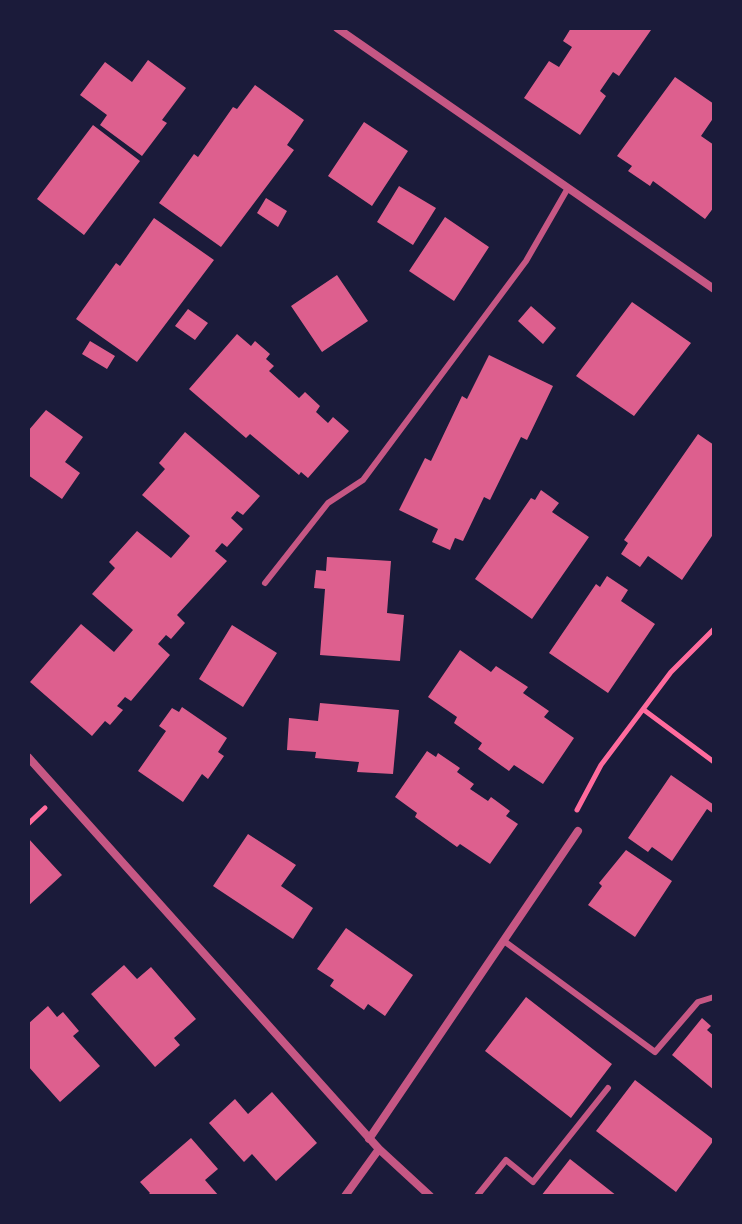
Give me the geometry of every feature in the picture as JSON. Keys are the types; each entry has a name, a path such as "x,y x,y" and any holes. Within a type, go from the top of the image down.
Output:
{"street":[{"path":"337,28 714,289"},
{"path":"28,757 369,1139 430,1196"},
{"path":"369,1139 578,831"},
{"path":"345,1196 379,1149"}],"lane":[{"path":"265,583 328,503 363,480 526,261 568,188"},
{"path":"504,941 655,1052 698,1002 714,997"},
{"path":"477,1196 506,1160 533,1182 608,1088"}],"path":[{"path":"578,831 577,805 601,765 671,672 714,629"},
{"path":"644,710 714,762"}],"building":[{"path":"571,28 651,30 619,76 613,72 600,91 606,96 580,135 524,98 549,61 559,67 572,47 563,41"},
{"path":"148,60 186,88 162,120 167,123 142,156 100,125 107,115 80,95 105,62 132,82"},
{"path":"675,77 714,104 714,117 701,136 714,145 714,207 705,219 653,181 650,186 628,171 632,166 617,156"},
{"path":"255,85 304,120 287,145 294,150 221,247 159,203 194,154 198,157 233,107 237,109"},
{"path":"364,122 408,151 372,206 328,176"},
{"path":"93,125 140,161 84,235 37,199"},
{"path":"399,186 436,208 413,245 377,222"},
{"path":"266,198 287,211 278,227 257,213"},
{"path":"445,217 489,247 454,301 409,271"},
{"path":"154,218 214,260 137,362 76,319 116,263 120,266"},
{"path":"337,275 368,321 322,352 291,306"},
{"path":"632,302 691,343 634,416 576,376"},
{"path":"531,306 556,328 543,344 518,321"},
{"path":"188,309 208,323 195,340 175,326"},
{"path":"237,334 251,346 255,341 270,354 266,359 274,366 269,371 299,398 305,392 320,406 316,412 328,423 333,417 349,431 308,478 301,472 299,475 250,434 246,438 189,389"},
{"path":"90,341 115,356 107,369 82,354"},
{"path":"489,355 553,386 527,440 521,437 490,500 484,497 463,541 455,538 450,550 432,542 438,529 399,510 425,458 431,461 462,396 467,399"},
{"path":"46,410 83,437 65,462 80,473 62,499 28,475 28,431"},
{"path":"185,432 260,496 243,515 237,511 231,518 243,529 227,547 222,543 215,551 227,561 177,615 185,623 171,639 166,635 158,644 170,655 131,701 125,697 117,706 123,710 110,725 105,721 92,736 30,682 81,624 114,652 133,630 92,594 115,568 109,562 137,531 171,558 190,536 142,495 165,469 159,463"},
{"path":"698,434 714,445 714,533 682,580 648,556 640,567 621,554 628,543 624,540"},
{"path":"541,490 559,503 552,512 589,537 532,619 475,579 531,498 535,500"},
{"path":"327,557 391,561 387,613 404,615 400,661 320,655 325,589 314,588 316,570 326,571"},
{"path":"607,576 628,590 621,601 655,624 608,693 549,653 596,584 600,587"},
{"path":"232,625 277,653 243,707 199,679"},
{"path":"460,650 491,672 496,666 528,687 523,693 549,711 544,717 574,738 543,784 514,765 509,771 478,749 482,743 454,723 457,717 428,697"},
{"path":"320,703 399,710 393,774 357,772 359,762 315,758 316,752 287,750 289,718 318,721"},
{"path":"182,707 227,738 218,752 224,756 208,779 202,774 183,802 138,771 166,731 159,726 172,708 179,712"},
{"path":"427,751 436,757 438,753 460,768 457,772 474,784 470,789 488,801 491,797 510,811 506,816 518,824 490,864 460,844 457,847 415,817 417,813 395,797"},
{"path":"671,775 714,805 714,814 707,809 672,861 652,847 648,852 628,838"},
{"path":"248,834 296,865 281,886 313,908 293,939 213,886"},
{"path":"28,838 62,875 28,906"},
{"path":"626,850 672,881 635,937 588,905 602,886 599,883"},
{"path":"346,928 413,975 385,1016 368,1004 364,1010 330,986 334,980 317,969"},
{"path":"124,965 137,979 151,967 196,1019 174,1038 180,1045 155,1067 91,994"},
{"path":"526,997 612,1064 571,1118 485,1051"},
{"path":"48,1006 57,1017 63,1012 79,1031 73,1036 100,1066 60,1102 28,1066 28,1024"},
{"path":"702,1018 711,1026 707,1030 714,1036 714,1090 672,1055"},
{"path":"635,1080 714,1140 676,1192 596,1131"},
{"path":"272,1092 317,1143 276,1181 252,1154 244,1162 209,1123 235,1099 248,1114"},
{"path":"191,1138 218,1169 205,1180 219,1196 147,1196 150,1193 140,1182"},
{"path":"570,1159 617,1196 541,1196"}]}
